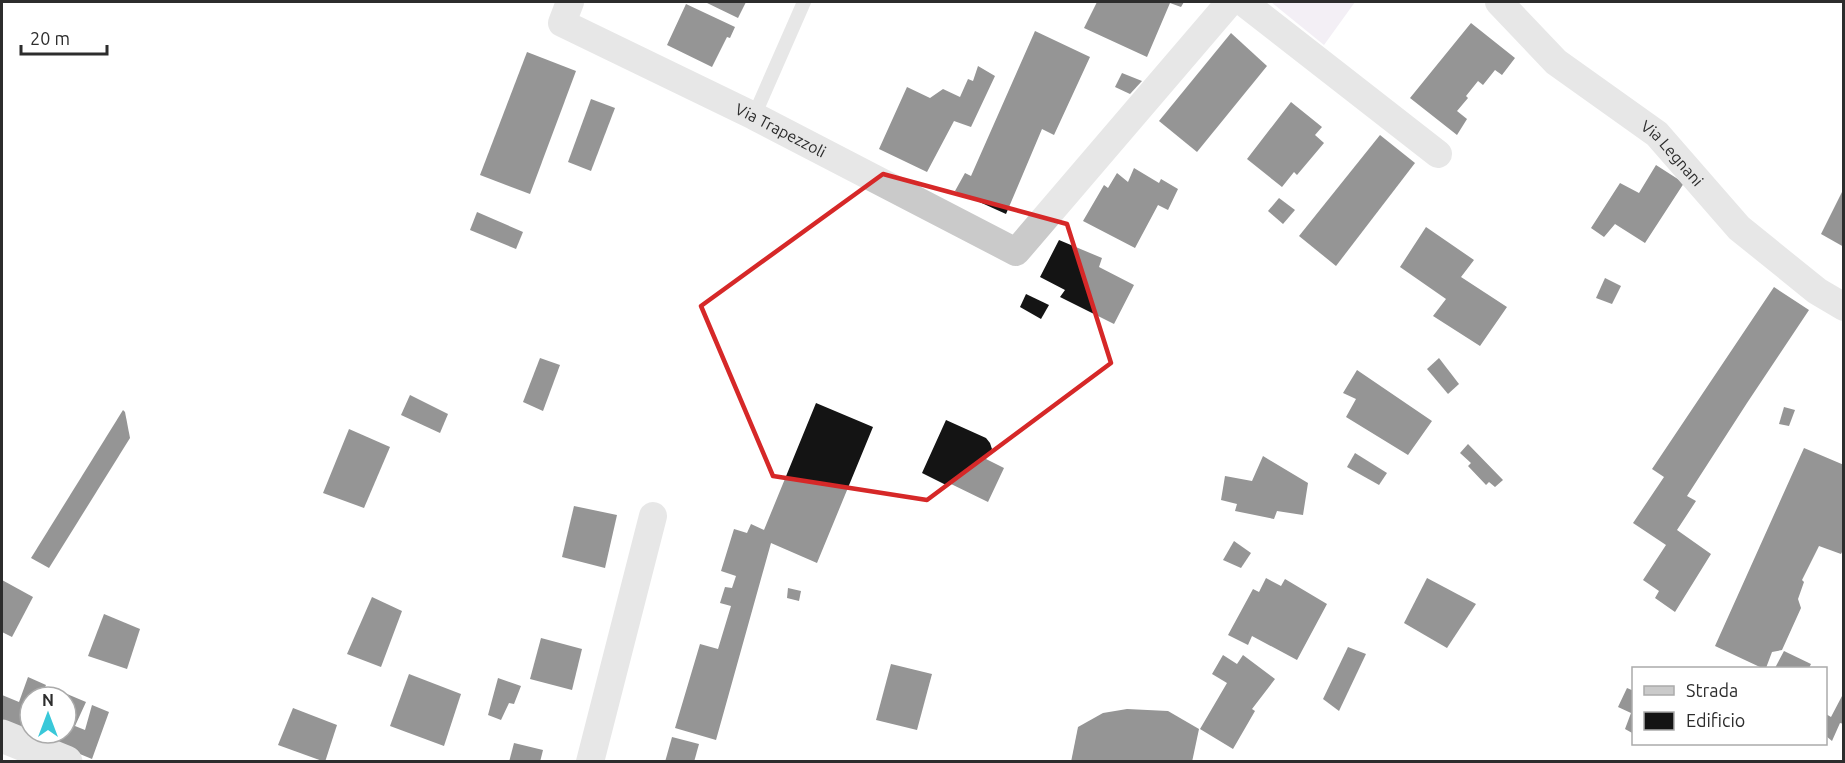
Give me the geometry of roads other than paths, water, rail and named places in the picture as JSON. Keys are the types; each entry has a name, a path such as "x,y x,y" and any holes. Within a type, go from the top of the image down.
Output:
{"street":[{"name":"Via Trapezzoli","path":"570,2 562,23 754,116 1016,252 1230,2"},
{"path":"1243,2 1437,154"},
{"name":"Via Legnani","path":"1499,2 1556,62 1657,134 1739,228 1817,291 1844,307"},
{"path":"590,762 653,516"},
{"path":"2,736 66,762"}],"lane":[{"path":"754,116 804,2"}]}
